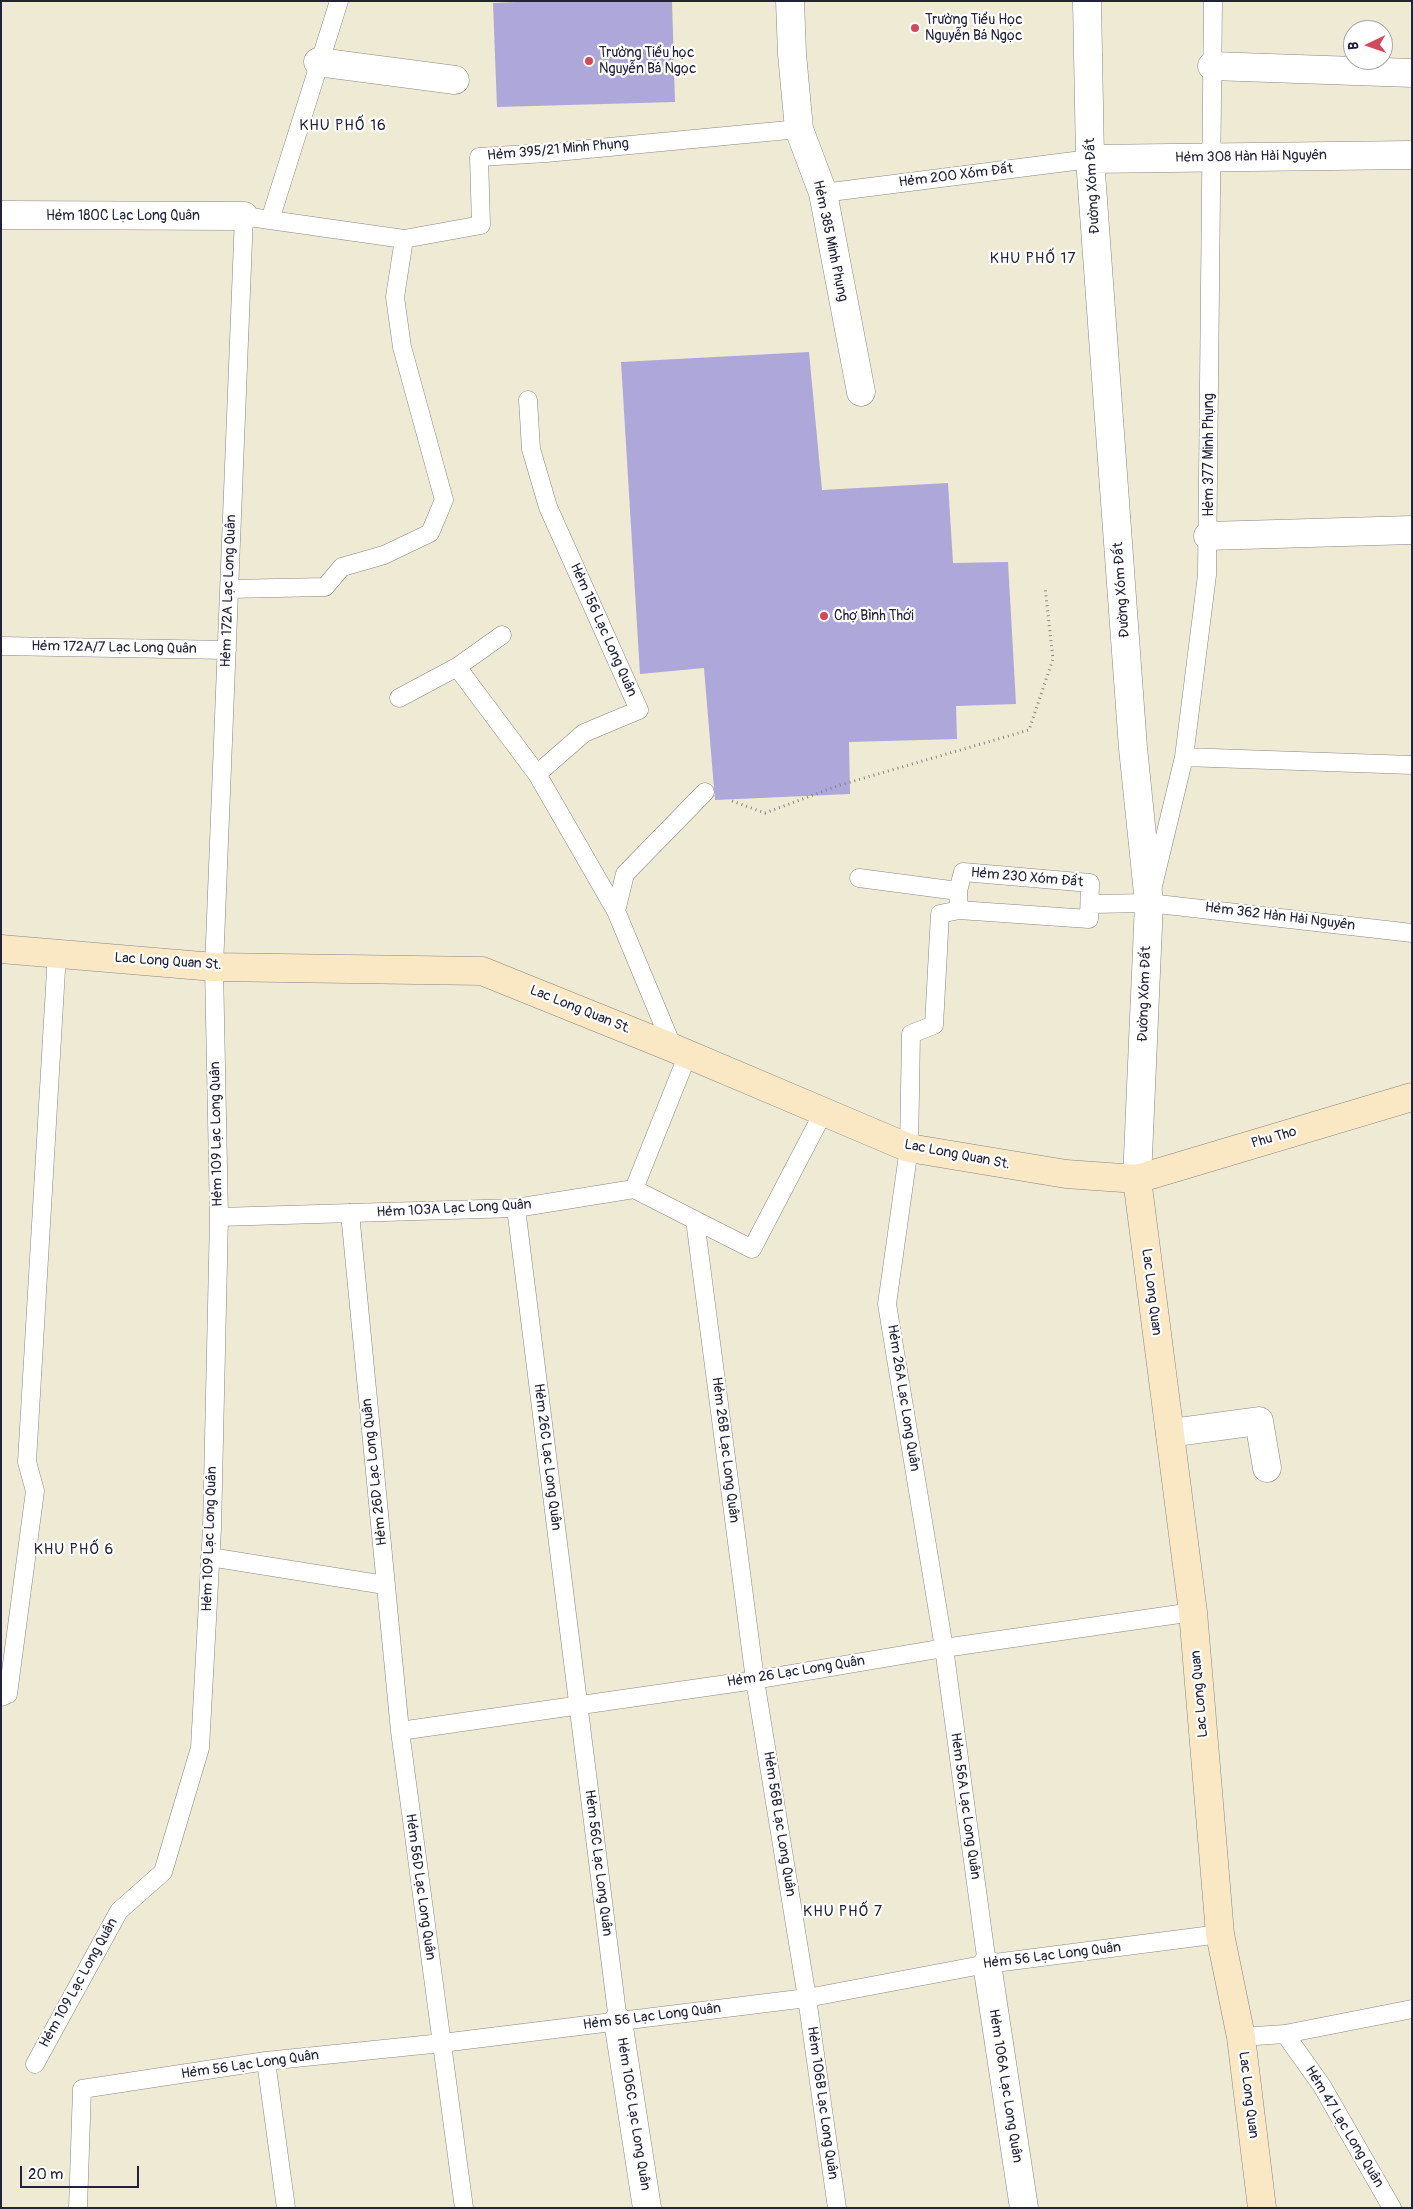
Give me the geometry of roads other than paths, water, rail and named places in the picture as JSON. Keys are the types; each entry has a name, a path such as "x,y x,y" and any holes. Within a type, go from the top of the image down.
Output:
{"main road":[{"name":"Lac Long Quan St.","path":"1,949 214,966 482,971 680,1051 909,1148 1066,1174 1137,1179"},
{"name":"Phu Tho","path":"1137,1179 1412,1097"},
{"name":"Lac Long Quan","path":"1137,1179 1193,1612 1220,1934 1241,2037 1262,2208"}],"street":[{"name":"Hẻm 385 Minh Phụng","path":"790,1 792,54 799,129 823,193 860,392"},
{"name":"Đường Xóm Đất","path":"1087,1 1090,159 1133,748 1149,903 1137,1179"},
{"path":"318,62 455,80"},
{"path":"1212,66 1412,73"},
{"name":"Hẻm 308 Hàn Hải Nguyên","path":"1090,159 1412,155"},
{"name":"Hẻm 180C Lạc Long Quân","path":"1,215 257,218"},
{"path":"1208,536 1412,530"},
{"path":"1170,1433 1259,1421 1267,1468"},
{"name":"Hẻm 106A Lạc Long Quân","path":"987,1964 1024,2208"},
{"name":"Hẻm 106C Lạc Long Quân","path":"618,2021 647,2208"}],"lane":[{"name":"Hẻm 172A Lạc Long Quân","path":"214,966 229,589 257,218 318,62 338,1"},
{"name":"Hẻm 377 Minh Phụng","path":"1149,903 1184,757 1207,575 1213,1"},
{"name":"Hẻm 395/21 Minh Phụng","path":"257,218 404,239 481,225 479,157 546,153 799,129"},
{"name":"Hẻm 200 Xóm Đất","path":"823,193 1090,159"},
{"path":"229,589 325,587 342,568 384,555 430,533 444,500 402,347 395,297 404,239"},
{"name":"Hẻm 156 Lạc Long Quân","path":"528,400 531,449 548,508 639,710 584,733 537,774"},
{"path":"398,698 457,667 502,636"},
{"name":"Hẻm 172A/7 Lạc Long Quân","path":"1,646 227,650"},
{"path":"457,667 537,774 616,910 680,1051 634,1189 752,1248 824,1111"},
{"path":"1184,757 1412,765"},
{"path":"616,910 625,874 705,792"},
{"name":"Hẻm 230 Xóm Đất","path":"963,872 1090,883 1090,904 1088,919 959,910 958,891 963,872"},
{"name":"Hẻm 230 Xóm Đất","path":"859,878 958,891"},
{"name":"Hẻm 230 Xóm Đất","path":"1090,904 1149,903"},
{"name":"Hẻm 362 Hàn Hải Nguyên","path":"1149,903 1412,933"},
{"name":"Hẻm 26A Lạc Long Quân","path":"944,1648 887,1304 909,1148 911,1034 934,1025 940,914 959,910"},
{"path":"1,1697 8,1694 35,1491 27,1462 57,953"},
{"name":"Hẻm 109 Lạc Long Quân","path":"35,2064 119,1911 164,1872 200,1748 210,1557 219,1217 214,966"},
{"name":"Hẻm 103A Lạc Long Quân","path":"219,1217 516,1208 634,1189"},
{"name":"Hẻm 26C Lạc Long Quân","path":"516,1208 578,1705"},
{"name":"Hẻm 26D Lạc Long Quân","path":"350,1213 400,1731"},
{"name":"Hẻm 26B Lạc Long Quân","path":"695,1220 755,1680"},
{"path":"210,1557 385,1585"},
{"name":"Hẻm 26 Lạc Long Quân","path":"400,1731 755,1680 944,1648 1193,1612"},
{"name":"Hẻm 56A Lạc Long Quân","path":"944,1648 987,1964"},
{"name":"Hẻm 56B Lạc Long Quân","path":"755,1680 807,1998"},
{"name":"Hẻm 56C Lạc Long Quân","path":"578,1705 618,2021"},
{"name":"Hẻm 56D Lạc Long Quân","path":"400,1731 464,2208"},
{"name":"Hẻm 56 Lạc Long Quân","path":"78,2208 82,2089 266,2061 442,2043 807,1998 987,1964 1220,1934"},
{"name":"Hẻm 106B Lạc Long Quân","path":"807,1998 837,2208"},
{"path":"1241,2037 1285,2034 1412,2009"},
{"name":"Hẻm 47 Lạc Long Quân","path":"1285,2034 1322,2086 1392,2208"},
{"path":"266,2061 286,2208"}],"place":[{"name":"Trường Tiểu Học Nguyễn Bá Ngọc","path":"915,28"},
{"name":"Trường Tiểu học Nguyễn Bá Ngọc","path":"589,61"},
{"name":"Chợ Bình Thới","path":"824,616"}],"district":[{"name":"KHU PHỐ 16","path":"343,126"},
{"name":"KHU PHỐ 17","path":"1033,259"},
{"name":"KHU PHỐ 6","path":"74,1550"},
{"name":"KHU PHỐ 7","path":"843,1912"}]}
